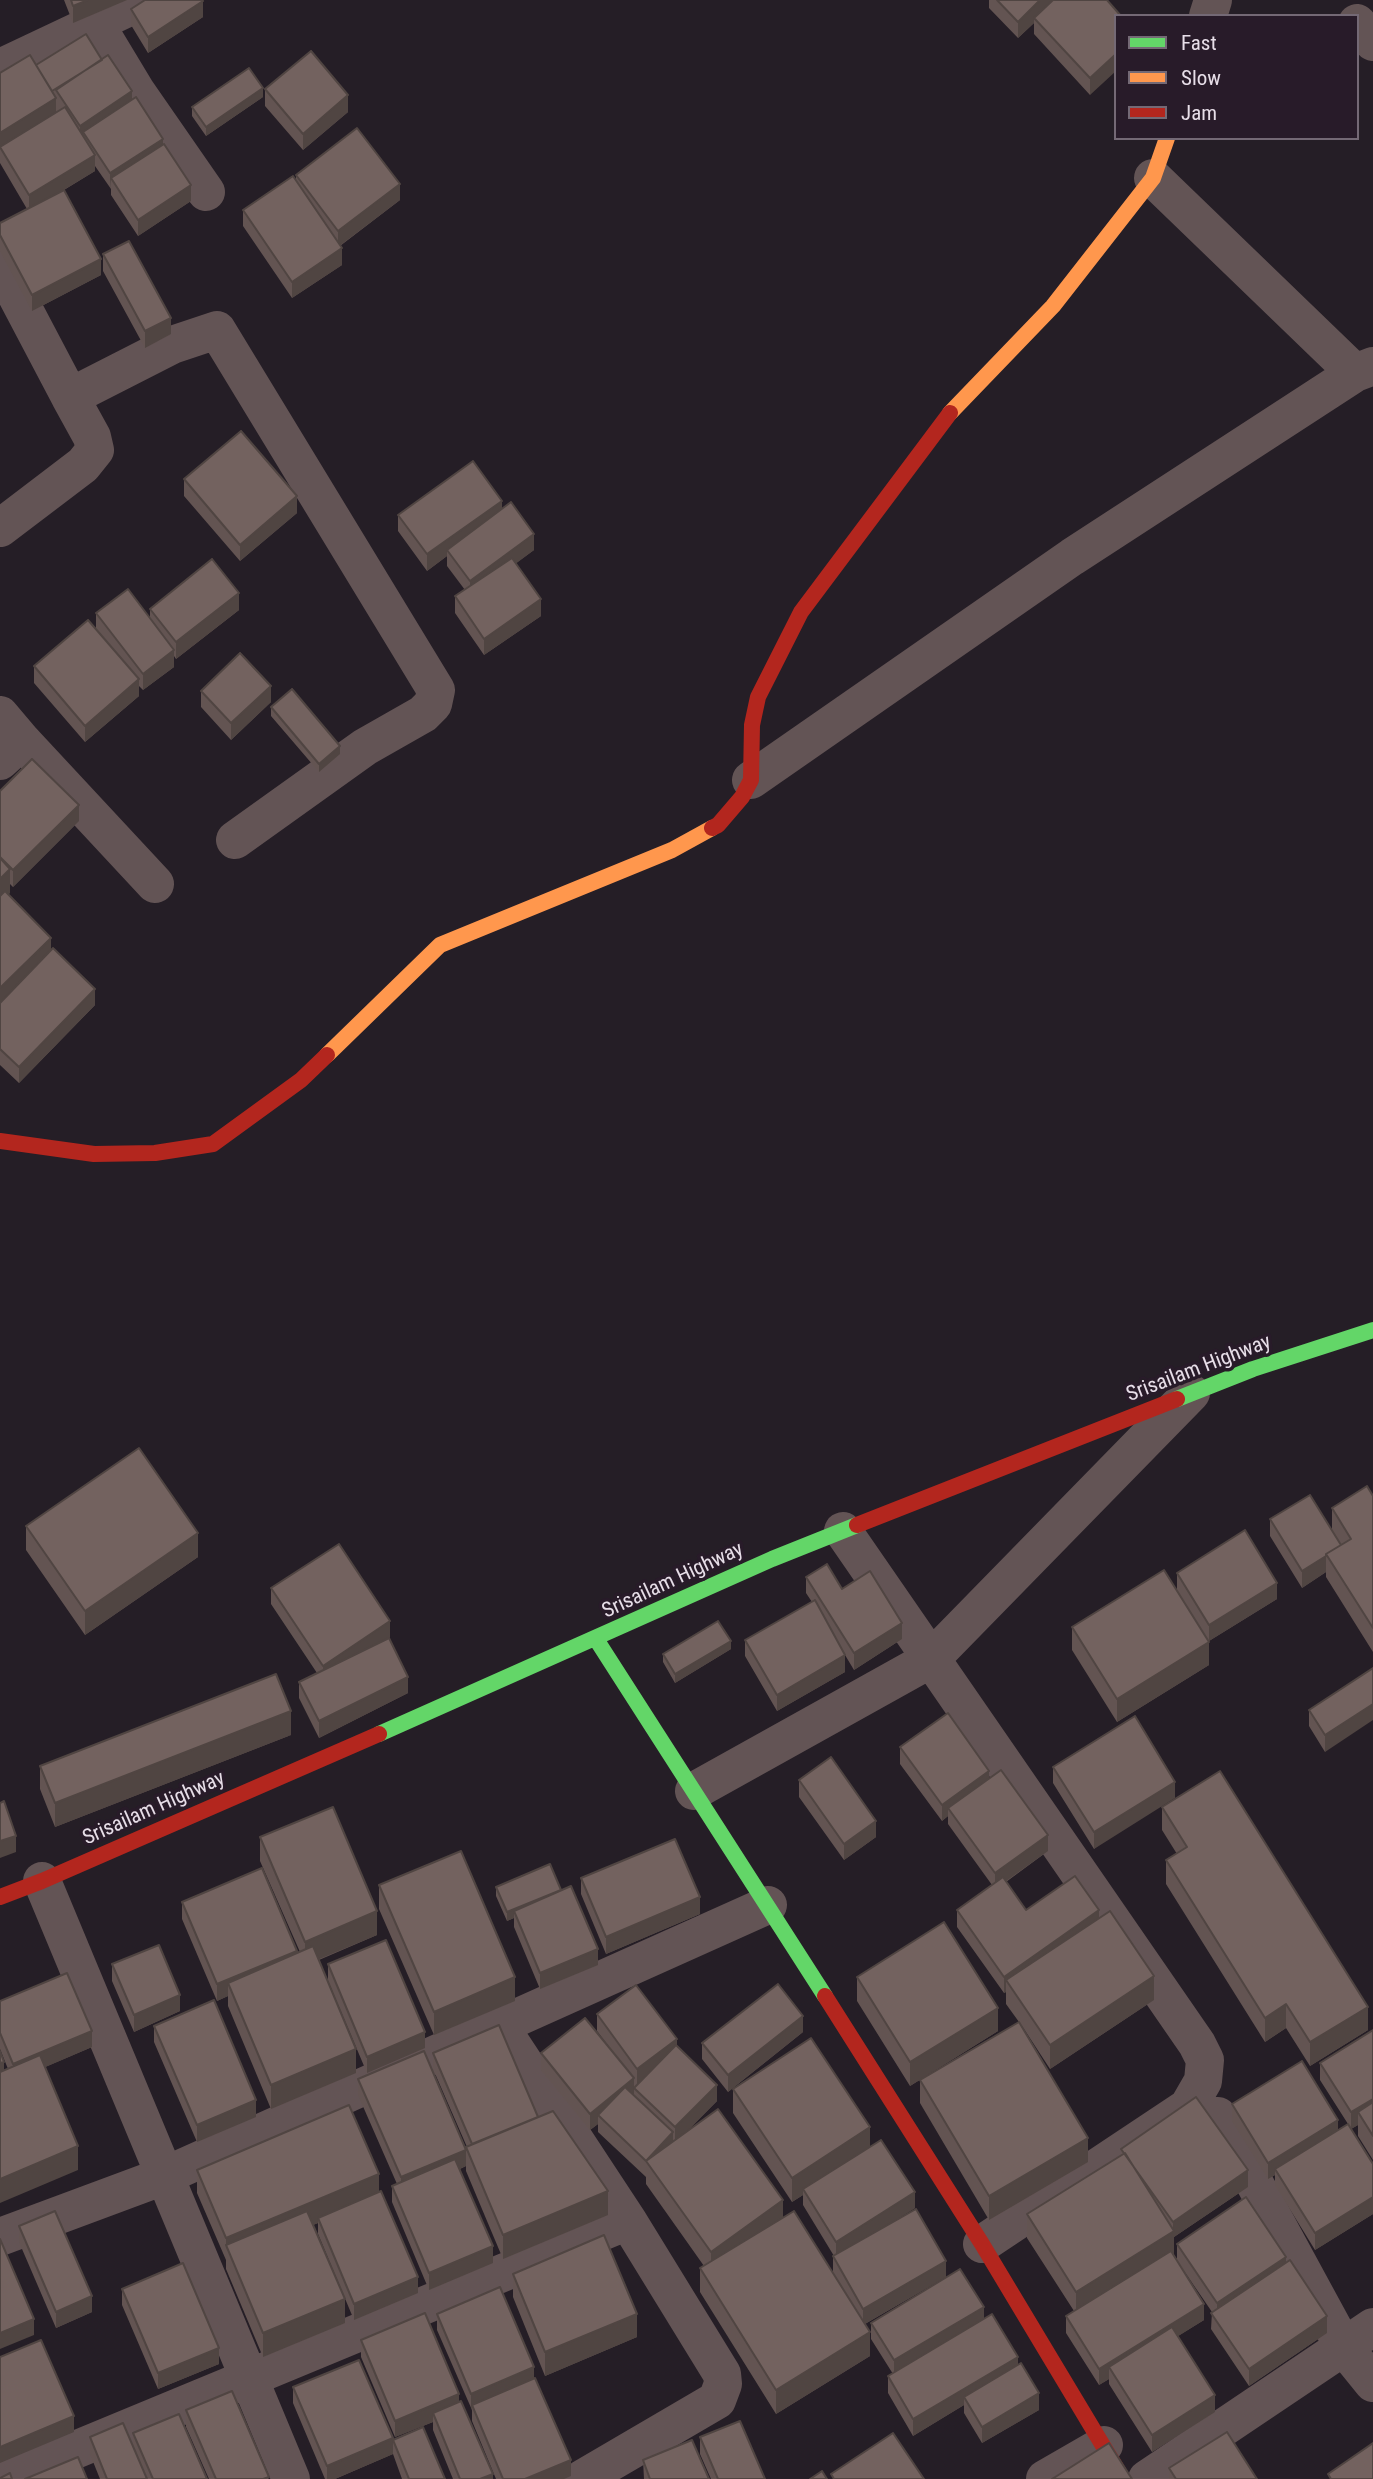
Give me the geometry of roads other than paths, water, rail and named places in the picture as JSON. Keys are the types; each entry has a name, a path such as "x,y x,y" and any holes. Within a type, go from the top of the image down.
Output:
{"main road":[{"path":"0,1141 94,1154 155,1153 214,1144 301,1080 440,945 672,850 718,825 742,797 751,780 752,725 758,697 801,612 953,408 1053,306 1153,178 1166,140"},
{"name":"Srisailam Highway","path":"0,1897 596,1639 772,1559 1253,1369 1373,1330"},
{"path":"596,1639 982,2244 1124,2479"}],"street":[{"path":"0,68 144,0"},
{"path":"1337,0 1349,14"},
{"path":"95,23 136,91 206,192"},
{"path":"1359,25 1373,42"},
{"path":"751,780 1072,557 1364,369 1153,178"},
{"path":"0,264 92,437 95,450 83,465 0,528"},
{"path":"70,397 172,345 216,330 436,690 433,704 423,714 365,747 235,840"},
{"path":"7,739 155,884"},
{"path":"694,1791 932,1659 1191,1393"},
{"path":"843,1531 1197,2044 1205,2060 1203,2081 1188,2107 982,2244"},
{"path":"42,1881 290,2479"},
{"path":"0,2236 164,2176 768,1905"},
{"path":"499,2025 628,2221 722,2374 723,2384 717,2400 582,2479"},
{"path":"1219,2116 1358,2336 1373,2383"},
{"path":"5,2479 628,2221"},
{"path":"1147,2479 1358,2336"},
{"path":"1045,2479 1104,2445"}]}
